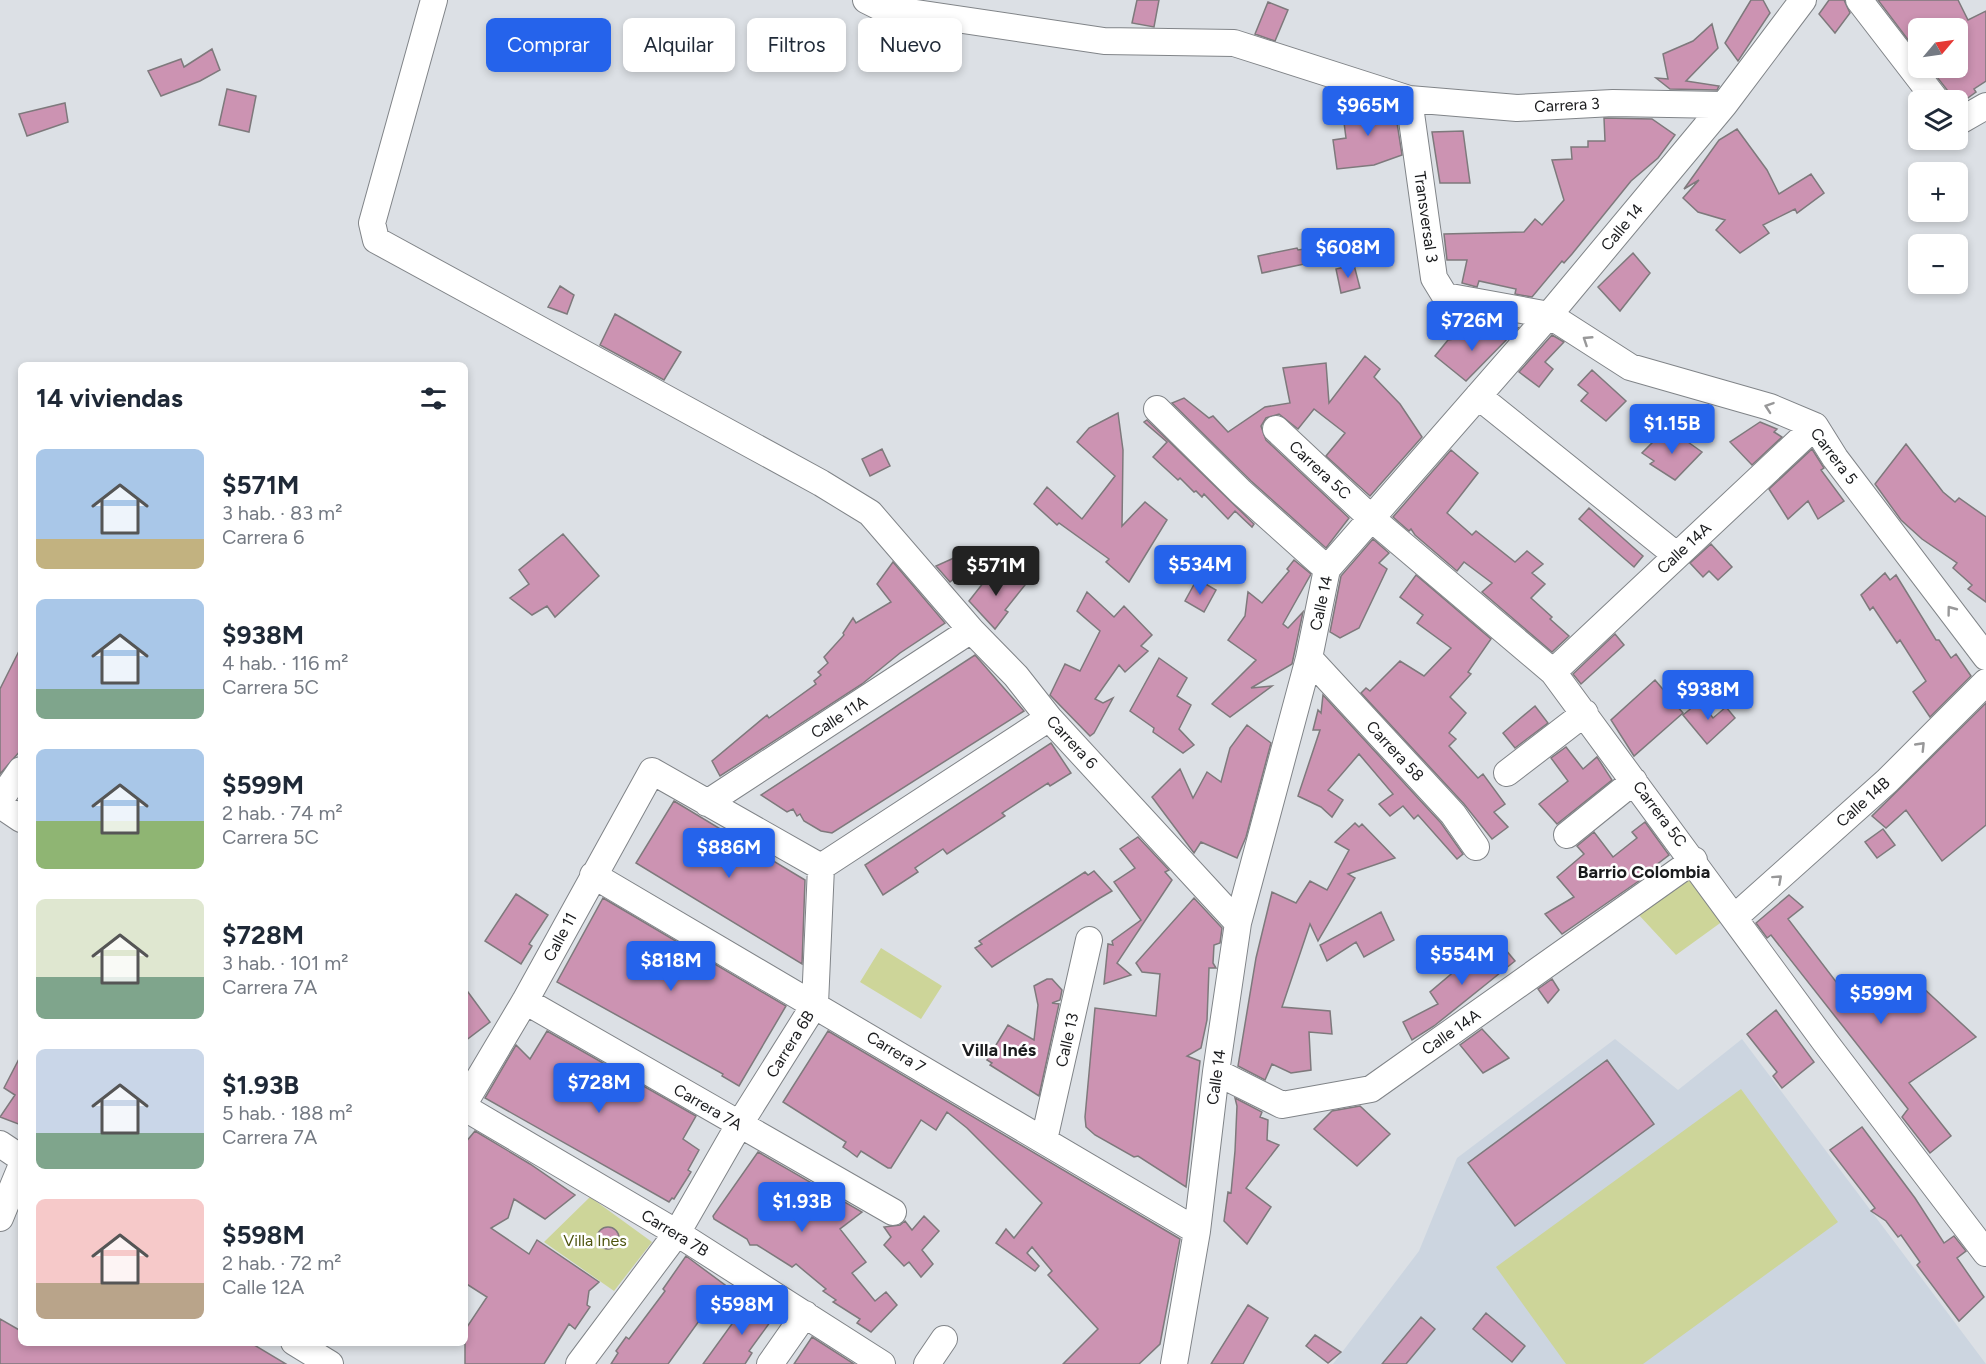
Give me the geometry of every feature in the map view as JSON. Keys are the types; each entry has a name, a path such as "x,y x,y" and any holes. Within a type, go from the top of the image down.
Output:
{"street":[{"name":"Carrera 6","path":"434,0 372,223 376,240 821,483 870,513 971,630 1016,676 1049,718 1238,923"},
{"name":"Carrera 3","path":"866,0 882,8 1104,40 1234,43 1409,99 1517,108 1613,103 1724,105"},
{"name":"Calle 14","path":"1174,1364 1197,1231 1216,1072 1238,923 1309,658 1327,568 1550,315 1724,105 1803,0"},
{"path":"1859,0 1928,90"},
{"name":"Transversal 3","path":"1409,99 1434,278 1445,296"},
{"path":"1968,116 1986,106"},
{"name":"Carrera 5","path":"1445,296 1550,315 1630,367 1770,407 1815,426 1835,458 1986,657"},
{"path":"1478,396 1677,555"},
{"path":"1157,409 1241,492 1327,568"},
{"name":"Calle 14A","path":"1553,672 1815,426"},
{"name":"Carrera 5C","path":"1276,429 1371,518 1553,672 1694,860 1825,1042 1986,1252"},
{"name":"Calle 11A","path":"707,803 971,630"},
{"name":"Carrera 58","path":"1309,658 1453,814 1476,847"},
{"name":"Calle 14B","path":"1735,917 1887,781 1986,682"},
{"path":"1507,772 1585,714"},
{"path":"707,803 821,867 1049,718"},
{"name":"Calle 11","path":"468,1097 525,1001 652,771 707,803"},
{"path":"0,800 18,774"},
{"path":"1568,835 1634,781"},
{"path":"0,805 18,817"},
{"name":"Calle 14A","path":"1216,1072 1282,1105 1371,1089 1694,860"},
{"name":"Carrera 6B","path":"579,1364 677,1233 739,1125 815,1004 821,867"},
{"name":"Carrera 7","path":"593,875 1197,1231"},
{"name":"Calle 13","path":"1044,1140 1089,940"},
{"name":"Carrera 7A","path":"525,1001 893,1212"},
{"name":"Carrera 7B","path":"468,1110 677,1233 882,1364"},
{"path":"0,1144 18,1156"},
{"path":"0,1218 18,1174"},
{"path":"770,1364 806,1314"},
{"path":"927,1364 944,1339"},
{"path":"304,1346 330,1364"}],"shaded area":[{"path":"1615,1039 1678,1090 1742,1039 1986,1364 1333,1364 1419,1251 1457,1158"}],"green space":[{"path":"1691,879 1723,921 1676,955 1638,914"},
{"path":"881,948 942,986 921,1019 860,982"},
{"path":"1741,1089 1838,1222 1643,1364 1566,1364 1496,1267"},
{"name":"Villa Ines","path":"590,1197 652,1242 614,1291 544,1242"}],"building":[{"path":"1137,0 1159,0 1154,27 1132,23"},
{"path":"1751,0 1763,0 1770,13 1738,61 1725,43"},
{"path":"1829,0 1844,0 1850,13 1835,33 1819,14"},
{"path":"1878,0 1958,0 1967,18 1908,18 1908,40"},
{"path":"1268,2 1288,10 1275,41 1255,34"},
{"path":"1986,11 1986,81 1974,89 1976,92 1968,98 1968,90 1947,90 1938,78 1968,78 1968,20"},
{"path":"1712,24 1718,48 1686,81 1719,86 1717,90 1670,89 1656,78 1668,79 1663,54 1693,41"},
{"path":"212,49 220,70 200,81 161,96 148,71 181,59 184,67"},
{"path":"227,89 256,96 249,132 219,125"},
{"path":"1352,96 1371,103 1372,110 1395,110 1402,155 1374,165 1337,169 1333,140 1346,138 1343,115 1354,114"},
{"path":"65,103 68,122 27,136 19,114"},
{"path":"1604,118 1652,119 1675,135 1658,158 1631,181 1572,254 1564,263 1562,261 1532,297 1515,294 1516,289 1479,281 1477,287 1462,283 1467,260 1447,260 1444,234 1524,232 1535,219 1542,225 1564,200 1552,160 1572,159 1571,147 1588,147 1588,141 1605,141"},
{"path":"1737,129 1767,170 1779,194 1811,174 1824,193 1797,213 1795,209 1763,225 1769,233 1740,253 1716,230 1725,220 1698,212 1683,198 1699,180 1684,189 1719,140"},
{"path":"1463,131 1470,183 1440,183 1432,132"},
{"path":"1345,243 1347,256 1330,259 1331,262 1309,266 1309,263 1262,273 1258,256 1297,248 1298,250"},
{"path":"1633,253 1650,273 1620,311 1598,287"},
{"path":"1354,265 1360,288 1341,293 1336,269"},
{"path":"560,286 574,295 567,314 548,307"},
{"path":"615,314 681,352 664,380 600,345"},
{"path":"1518,328 1466,381 1435,356 1448,340"},
{"path":"1552,335 1564,342 1545,362 1553,369 1539,387 1519,372"},
{"path":"1365,356 1380,369 1374,377 1400,404 1422,437 1370,496 1326,456 1345,433 1314,409 1298,429 1279,414 1266,418 1261,426 1266,440 1349,518 1326,548 1251,481 1172,403 1184,398 1209,418 1213,416 1228,432 1265,407 1290,403 1283,368 1326,363 1329,403"},
{"path":"1592,370 1626,401 1606,421 1581,401 1588,393 1578,385"},
{"path":"1118,413 1123,450 1122,526 1145,502 1167,520 1129,582 1106,562 1109,559 1059,523 1057,525 1034,504 1047,487 1082,519 1115,476 1077,442 1089,428"},
{"path":"1147,420 1254,524 1252,527 1235,511 1228,519 1204,494 1202,497 1196,491 1194,492 1153,457 1167,442 1144,422"},
{"path":"1760,422 1777,429 1774,432 1782,437 1752,465 1730,442"},
{"path":"1660,435 1672,442 1678,435 1702,452 1675,480 1650,464 1654,461 1642,453"},
{"path":"1906,444 1943,492 1955,502 1959,498 1986,517 1986,602 1968,589 1972,585 1953,568 1957,563 1922,539 1901,520 1875,484"},
{"path":"882,449 890,466 870,476 862,459"},
{"path":"1812,449 1824,468 1821,470 1844,501 1818,519 1808,501 1788,519 1769,489"},
{"path":"1451,450 1478,473 1447,513 1472,535 1476,531 1515,562 1527,551 1543,564 1532,573 1545,584 1531,598 1569,636 1552,652 1482,592 1492,583 1464,562 1457,571 1411,529 1409,531 1393,517"},
{"path":"1589,508 1643,556 1634,567 1579,519"},
{"path":"563,534 599,576 555,617 547,606 532,615 510,598 529,584 519,570"},
{"path":"1373,539 1389,553 1379,563 1387,569 1359,628 1340,638 1330,632 1341,576"},
{"path":"1711,544 1732,567 1718,580 1709,571 1703,577 1690,563"},
{"path":"965,553 973,563 950,582 936,566"},
{"path":"1294,560 1311,574 1283,624 1288,628 1303,612 1292,664 1251,688 1272,686 1230,717 1212,704 1256,660 1228,640 1245,616 1248,592 1262,603 1289,571 1287,569"},
{"path":"893,562 945,623 900,653 862,684 720,776 712,761 767,715 769,718 816,684 814,681 821,675 818,672 828,663 824,657 844,635 843,633 853,618 856,623 891,602 877,584"},
{"path":"995,568 1025,585 1005,610 1008,612 995,629 969,601"},
{"path":"1885,573 1890,580 1896,575 1936,640 1939,640 1951,658 1956,654 1971,676 1930,717 1913,692 1926,681 1900,640 1897,643 1873,607 1870,610 1861,595"},
{"path":"1416,575 1491,639 1468,672 1471,674 1450,697 1466,713 1449,733 1456,739 1449,746 1478,778 1483,774 1505,804 1494,812 1508,827 1492,839 1464,804 1361,693 1366,688 1370,691 1400,661 1424,676 1451,648 1417,623 1423,615 1400,597"},
{"path":"1197,579 1216,590 1204,612 1185,601"},
{"path":"1087,592 1114,617 1124,606 1152,635 1141,646 1148,651 1125,672 1119,665 1095,699 1103,703 1113,698 1094,733 1090,736 1050,695 1065,664 1080,671 1100,631 1077,611"},
{"path":"1615,634 1624,645 1581,684 1573,674"},
{"path":"18,653 18,753 0,774 0,689"},
{"path":"975,655 1024,711 832,833 821,831 804,821 800,814 797,816 793,809 787,812 761,795"},
{"path":"1159,658 1187,678 1177,696 1191,705 1179,729 1194,745 1183,753 1153,732 1154,728 1130,711"},
{"path":"1655,680 1683,713 1634,756 1611,720"},
{"path":"1323,695 1441,823 1463,854 1457,859 1418,815 1414,819 1403,806 1390,816 1379,804 1393,794 1359,754 1328,790 1343,800 1332,817 1321,807 1298,796 1320,730 1313,730 1318,710 1321,713"},
{"path":"1700,701 1713,718 1726,707 1735,718 1707,744 1683,715"},
{"path":"1986,703 1986,825 1942,861 1906,810 1886,828 1872,816"},
{"path":"1535,706 1548,723 1515,748 1503,733"},
{"path":"1247,725 1271,743 1246,837 1237,858 1201,842 1194,853 1152,797 1180,769 1193,798 1207,772 1221,782 1230,748"},
{"path":"1051,743 1071,773 1050,786 1048,783 1002,813 1005,816 947,854 943,849 915,868 918,872 883,895 865,865"},
{"path":"1566,747 1583,769 1597,757 1612,780 1557,824 1539,804 1568,781 1551,758"},
{"path":"674,801 805,880 802,964 636,863"},
{"path":"1645,822 1669,855 1647,872 1649,874 1562,934 1545,914 1574,897 1557,877 1584,854 1577,846 1594,832 1613,857 1637,838 1632,832"},
{"path":"1355,823 1359,827 1362,824 1395,858 1348,874 1355,878 1318,941 1310,924 1282,1007 1330,1011 1332,1034 1309,1032 1311,1070 1291,1073 1272,1064 1265,1080 1238,1066 1256,958 1272,892 1296,903 1310,881 1327,890 1349,850 1335,842"},
{"path":"1883,829 1895,845 1877,858 1865,842"},
{"path":"1138,837 1169,870 1165,872 1172,880 1117,963 1131,975 1104,984 1108,944 1113,945 1112,941 1141,920 1114,882 1135,868 1120,849"},
{"path":"1094,871 1112,891 992,967 975,948 982,944 979,941 1085,872 1088,875"},
{"path":"516,894 548,915 529,944 532,946 521,964 485,941"},
{"path":"1789,895 1803,907 1788,919 1853,1004 1874,992 1889,1010 1921,986 1976,1037 1909,1083 1951,1136 1930,1153 1902,1117 1908,1109 1771,935 1767,938 1756,923"},
{"path":"603,898 786,1006 739,1086 722,1076 723,1074 557,982"},
{"path":"1194,898 1222,928 1220,943 1214,945 1213,963 1216,968 1209,968 1207,1020 1201,1048 1187,1056 1200,1061 1186,1187 1138,1156 1134,1157 1095,1135 1086,1127 1085,1117 1095,1008 1156,1016 1160,974 1142,972 1136,963"},
{"path":"1381,912 1394,940 1364,957 1356,942 1327,961 1320,945"},
{"path":"1495,937 1515,961 1434,1026 1412,1040 1403,1022 1438,1004 1430,992"},
{"path":"1047,979 1052,979 1062,990 1060,1000 1052,1003 1059,1004 1039,1096 990,1065 992,1063 987,1060 1008,1025 1034,1040 1038,1005 1034,986"},
{"path":"1552,979 1559,990 1548,1003 1538,989"},
{"path":"468,992 490,1022 468,1039"},
{"path":"1776,1010 1814,1062 1782,1088 1773,1076 1777,1072 1747,1034"},
{"path":"1482,1029 1509,1058 1483,1073 1460,1045"},
{"path":"547,1031 696,1116 683,1139 699,1150 688,1170 691,1172 674,1199 672,1198 669,1202 485,1098 516,1045 530,1059"},
{"path":"828,1031 1180,1239 1160,1344 1139,1364 1063,1364 1098,1329 1048,1275 1052,1271 1032,1247 1027,1253 1039,1266 1035,1271 996,1243 1006,1229 1014,1238 1042,1203 967,1128 947,1112 936,1130 921,1120 891,1168 888,1168 861,1151 857,1157 843,1147 846,1142 783,1102"},
{"path":"1607,1060 1654,1124 1515,1226 1468,1163"},
{"path":"18,1061 18,1124 0,1117 15,1095 4,1088"},
{"path":"1235,1098 1262,1112 1260,1117 1268,1120 1267,1140 1279,1145 1246,1188 1271,1207 1247,1244 1224,1221 1228,1192 1231,1193 1235,1151 1237,1106"},
{"path":"1360,1106 1390,1134 1357,1166 1314,1129 1332,1111"},
{"path":"1862,1127 1915,1198 1944,1243 1954,1236 1966,1251 1957,1258 1984,1297 1959,1321 1917,1265 1920,1262 1901,1235 1898,1237 1886,1221 1871,1211 1875,1208 1830,1150"},
{"path":"475,1131 530,1164 575,1195 545,1219 514,1199 508,1218 491,1228 529,1254 537,1240 599,1282 589,1291 587,1305 590,1307 575,1329 569,1324 544,1364 465,1364 468,1326 487,1297 468,1285 468,1139"},
{"path":"758,1152 862,1212 840,1229 866,1262 852,1273 875,1301 886,1292 897,1305 871,1332 857,1323 860,1319 833,1302 836,1300 823,1291 826,1289 796,1264 792,1267 757,1245 750,1245 747,1239 714,1219 713,1216"},
{"path":"924,1216 939,1231 922,1250 933,1264 921,1277 909,1262 904,1266 884,1245 891,1237 884,1227 900,1225 905,1221 912,1230"},
{"path":"608,1227 616,1230 619,1238 616,1246 608,1249 600,1246 597,1238 600,1230"},
{"path":"686,1256 725,1285 668,1364 611,1364 618,1353 616,1351 626,1337 629,1339 665,1291 663,1289"},
{"path":"750,1299 776,1314 749,1351 752,1353 745,1364 703,1364"},
{"path":"1248,1305 1268,1318 1243,1364 1211,1364"},
{"path":"1486,1313 1525,1346 1512,1362 1473,1329"},
{"path":"1421,1317 1435,1329 1406,1364 1382,1364"},
{"path":"0,1319 18,1329 18,1346 256,1346 286,1364 0,1364"},
{"path":"1315,1335 1341,1352 1328,1363 1306,1346"},
{"path":"812,1337 854,1364 794,1364"}],"district":[{"name":"Barrio Colombia","path":"1644,872"},
{"name":"Villa Inés","path":"999,1050"}]}
